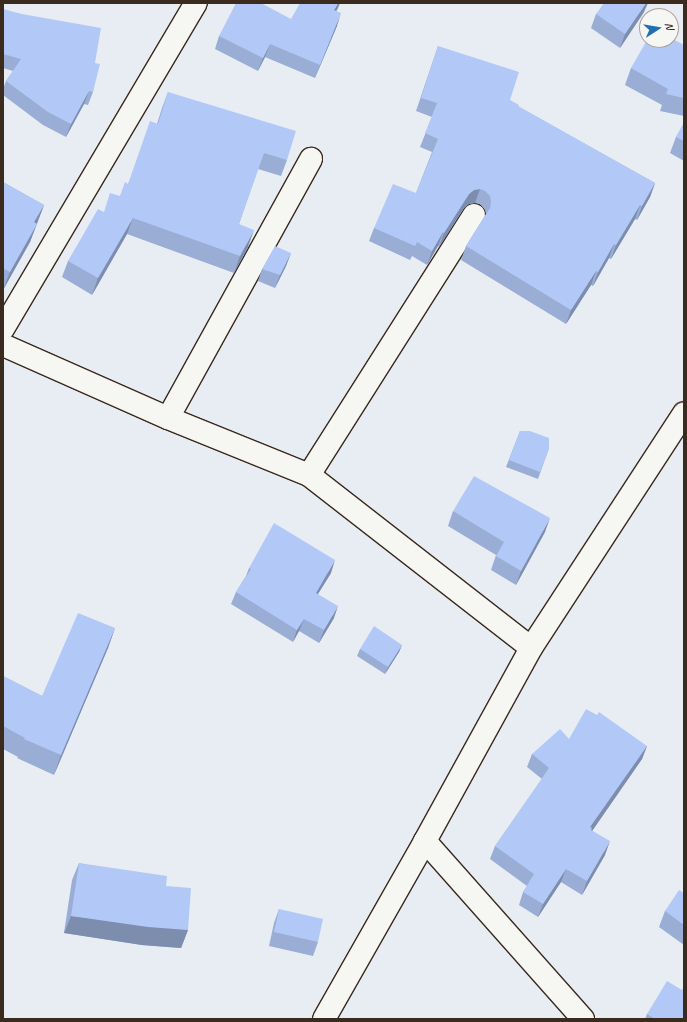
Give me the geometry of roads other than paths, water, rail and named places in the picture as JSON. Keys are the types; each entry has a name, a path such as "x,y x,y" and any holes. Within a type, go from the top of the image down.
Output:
{"street":[{"path":"3,328 196,3"},
{"path":"168,418 311,159"},
{"path":"309,475 474,215"},
{"path":"3,345 168,418 309,475 530,648"},
{"path":"324,1019 425,841 530,648 684,413"},
{"path":"425,841 583,1019"}]}
